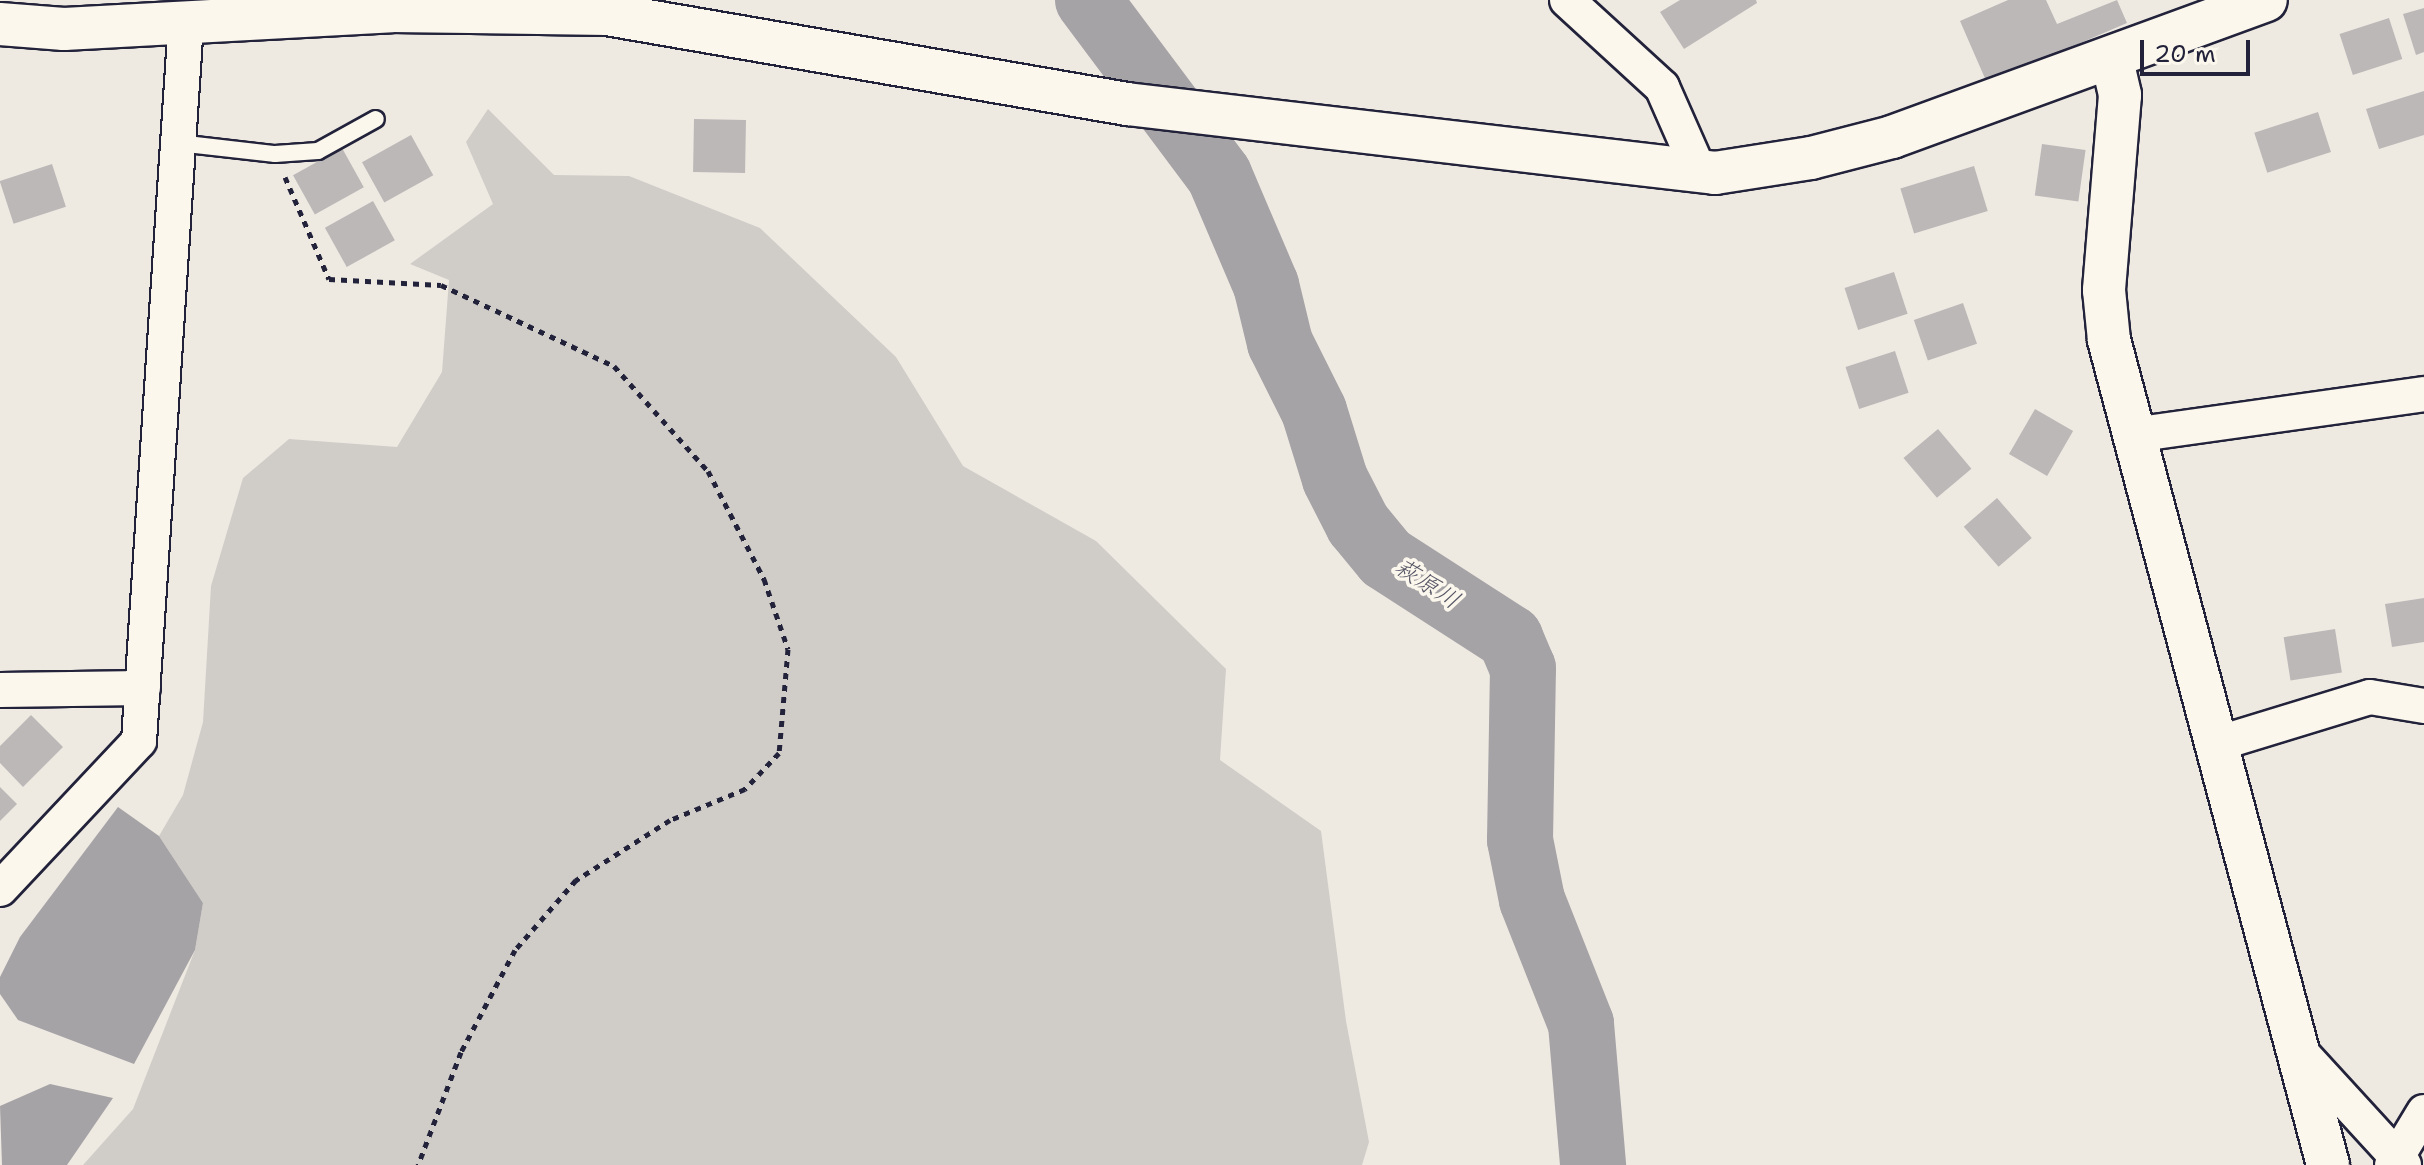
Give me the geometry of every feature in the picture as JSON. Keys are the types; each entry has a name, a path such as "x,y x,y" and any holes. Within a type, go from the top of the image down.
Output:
{"street":[{"path":"1567,0 1662,87 1699,171"},
{"path":"0,24 64,29 392,11 607,14 1127,104 1699,171 1811,158 1892,137 2112,60 2224,8 2266,0"},
{"path":"0,889 139,741 186,22"},
{"path":"2112,60 2120,95 2104,290 2109,340 2213,745 2328,1165"},
{"path":"2133,435 2424,394"},
{"path":"0,690 143,688"},
{"path":"2213,745 2370,697 2424,706"},
{"path":"2296,1047 2398,1162 2424,1112"}],"lane":[{"path":"178,143 275,154 318,151 376,119"}],"path":[{"path":"275,154 329,279 441,285 614,366 708,471 764,579 788,649 779,753 745,789 670,820 576,880 545,915 515,950 461,1052 418,1165"}],"shaded area":[{"path":"488,109 554,175 629,176 760,228 896,357 963,466 1096,541 1226,669 1220,760 1321,831 1346,1021 1369,1142 1362,1165 83,1165 133,1109 195,950 203,903 159,836 183,795 203,722 211,586 243,478 289,439 397,447 442,372 449,280 410,264 493,204 466,142"},
{"path":"118,807 159,836 203,903 195,950 134,1064 18,1020 0,994 0,977 20,937"},
{"path":"50,1084 113,1098 67,1165 2,1165 0,1106"}],"building":[{"path":"1680,0 1756,0 1757,3 1684,49 1660,12"},
{"path":"2008,0 2046,0 2057,24 2117,0 2127,23 1987,83 1960,21"},
{"path":"2424,8 2424,52 2416,55 2403,14"},
{"path":"2389,18 2402,59 2353,75 2340,34"},
{"path":"2424,91 2424,135 2379,149 2366,109"},
{"path":"2318,112 2331,152 2267,173 2254,133"},
{"path":"694,119 746,120 745,173 693,172"},
{"path":"411,135 433,175 384,202 362,162"},
{"path":"2042,144 2086,150 2078,202 2035,195"},
{"path":"342,148 364,187 315,215 293,175"},
{"path":"52,164 66,207 14,224 0,181"},
{"path":"1974,166 1988,211 1914,233 1900,189"},
{"path":"373,201 395,240 347,267 325,228"},
{"path":"1894,272 1908,314 1858,330 1845,288"},
{"path":"1963,303 1977,344 1928,361 1914,320"},
{"path":"1895,351 1909,393 1859,409 1846,367"},
{"path":"2035,409 2073,431 2047,476 2009,454"},
{"path":"1938,429 1971,469 1937,498 1904,458"},
{"path":"1997,498 2032,538 1999,567 1964,527"},
{"path":"2424,598 2424,642 2392,647 2385,604"},
{"path":"2335,629 2342,672 2291,681 2284,637"},
{"path":"31,715 63,747 23,787 0,763 0,746"},
{"path":"0,787 17,804 0,821"}],"waterway":[{"name":"萩原川","path":"1088,0 1219,175 1266,285 1280,343 1314,411 1335,479 1358,524 1386,558 1510,638 1523,668 1520,840 1532,900 1581,1024 1593,1165"}]}
